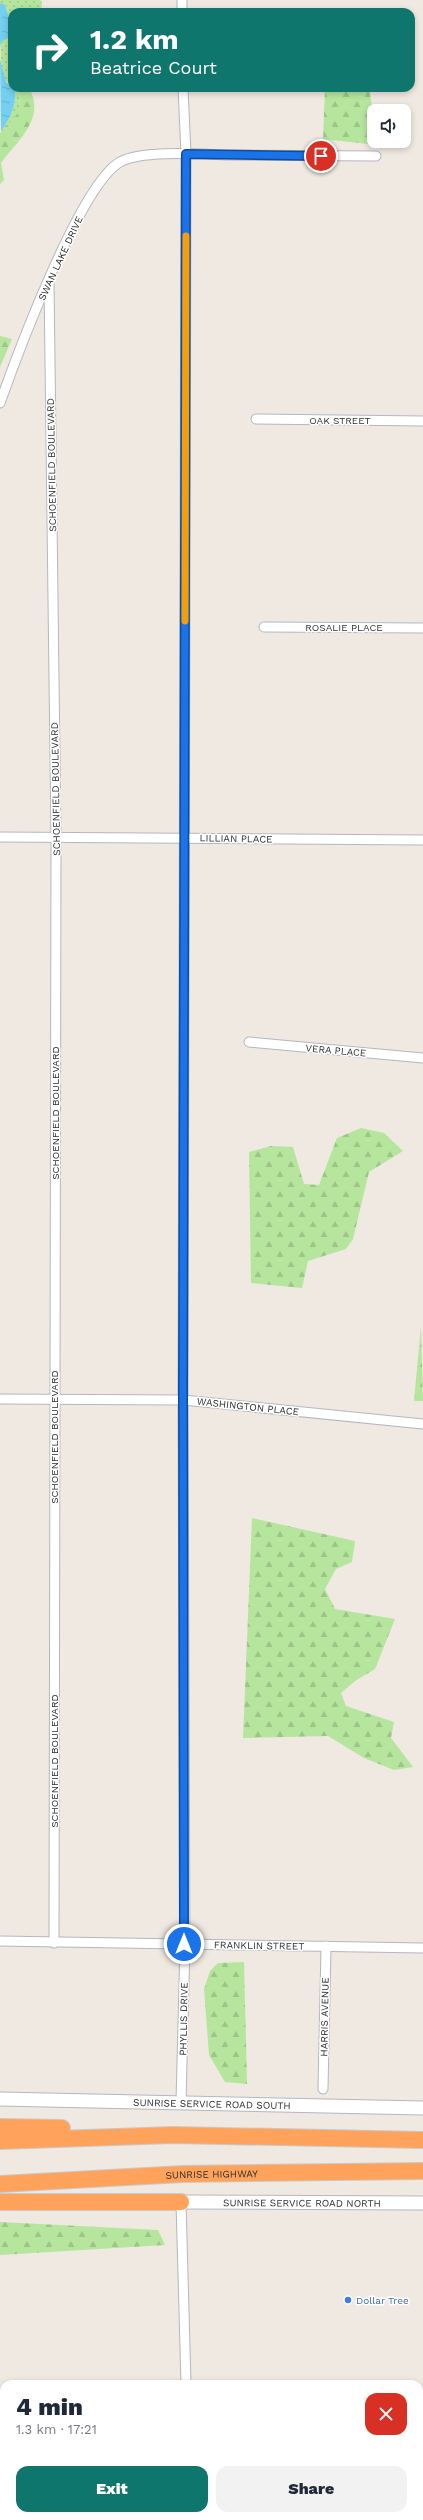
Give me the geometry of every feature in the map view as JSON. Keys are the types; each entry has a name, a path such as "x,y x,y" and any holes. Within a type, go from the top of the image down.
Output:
{"highway":[{"path":"0,2127 173,2135 423,2140"},
{"path":"0,2141 173,2135"},
{"name":"SUNRISE HIGHWAY","path":"0,2184 190,2174 423,2171"},
{"path":"0,2202 181,2202"}],"main road":[{"name":"SUNRISE SERVICE ROAD SOUTH","path":"0,2099 423,2108"},
{"name":"SUNRISE SERVICE ROAD NORTH","path":"181,2202 423,2203"}],"street":[{"name":"PHYLLIS DRIVE","path":"181,2102 184,1944 183,1400 186,154 183,92"},
{"name":"SWAN LAKE DRIVE","path":"0,403 19,348 78,217 109,170 121,162 138,156 186,154 376,156"},
{"name":"SCHOENFIELD BOULEVARD","path":"49,282 56,837 53,1399 54,1943"},
{"name":"OAK STREET","path":"256,419 423,421"},
{"name":"ROSALIE PLACE","path":"264,627 423,628"},
{"name":"LILLIAN PLACE","path":"0,837 185,837 423,840"},
{"name":"VERA PLACE","path":"249,1042 423,1058"},
{"name":"WASHINGTON PLACE","path":"0,1399 183,1400 423,1424"},
{"name":"FRANKLIN STREET","path":"0,1941 423,1948"},
{"name":"HARRIS AVENUE","path":"323,2089 326,1946"},
{"path":"181,2202 186,2380"}],"green space":[{"path":"0,0 40,0 42,2 41,8 8,8 8,15 5,5 0,3"},
{"path":"8,37 8,84 2,67 1,42"},
{"path":"15,92 20,92 19,112 3,132 1,131 10,117"},
{"path":"20,92 30,92 34,109 32,119 22,137 1,163 4,180 0,184 0,133 19,112"},
{"path":"325,92 370,92 372,104 367,104 367,144 323,139"},
{"path":"0,336 12,339 0,367"},
{"path":"361,1128 384,1133 403,1151 369,1172 353,1239 346,1249 308,1261 302,1288 251,1283 249,1152 271,1146 293,1147 304,1184 319,1185 337,1138"},
{"path":"421,1326 423,1401 414,1401"},
{"path":"252,1518 355,1541 352,1562 336,1569 325,1589 335,1609 395,1619 375,1669 355,1681 341,1693 346,1706 394,1722 391,1738 413,1767 394,1770 364,1758 328,1736 243,1738"},
{"path":"244,1962 247,2084 225,2082 209,2055 204,1989 210,1971 218,1963"},
{"path":"0,2222 158,2230 165,2245 0,2255"}],"water":[{"path":"0,3 5,5 8,15 8,38 1,42 0,49"},
{"path":"0,59 6,82 8,84 8,92 15,92 12,112 1,131"}],"slow traffic":[{"path":"185,621 186,236"}],"place":[{"name":"Dollar Tree","path":"348,2300"}],"route":[{"path":"184,1944 183,1384 186,154 321,156"}]}
